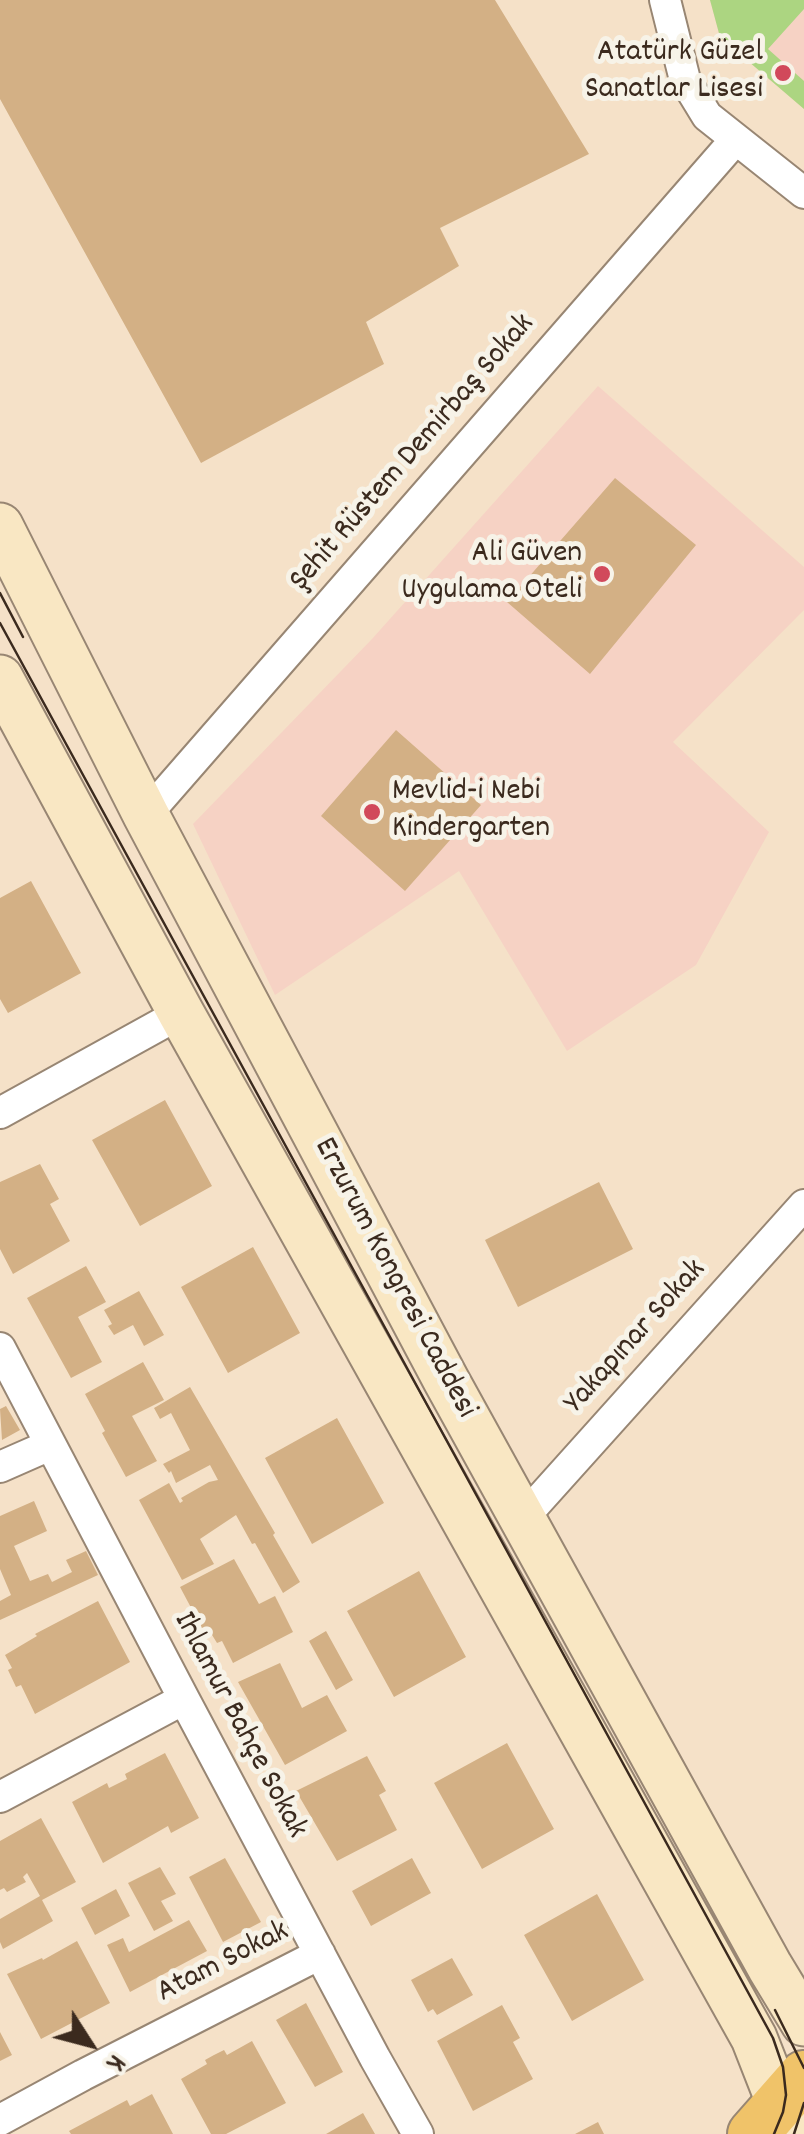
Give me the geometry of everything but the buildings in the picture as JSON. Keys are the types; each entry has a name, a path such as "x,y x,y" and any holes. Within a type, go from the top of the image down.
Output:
{"main road":[{"name":"Erzurum Kongresi Caddesi","path":"0,526 146,815 446,1380 804,2024"},
{"name":"Erzurum Kongresi Caddesi","path":"0,678 180,1014 754,2038 785,2112"}],"street":[{"path":"665,0 685,80 707,116 804,193"},
{"name":"Şehit Rüstem Demirbaş Sokak","path":"146,815 736,138"},
{"path":"0,1113 180,1014"},
{"name":"Yakapınar Sokak","path":"523,1518 804,1205"},
{"name":"Ihlamur Bahçe Sokak","path":"0,1348 418,2134"},
{"path":"0,1467 50,1445"},
{"path":"0,1797 184,1699"},
{"name":"Atam Sokak","path":"0,2120 320,1954"}],"shaded area":[{"name":"Atatürk Güzel Sanatlar Lisesi","path":"710,0 804,0 804,109 720,37"},
{"path":"598,386 804,567 804,610 673,742 769,832 696,965 567,1051 459,871 275,995 193,824 372,639"}],"green space":[{"name":"Atatürk Güzel Sanatlar Lisesi","path":"710,0 804,0 804,9 768,49 804,81 804,109 720,37"}],"tram line":[{"path":"0,593 23,637"},
{"path":"0,623 773,2038 783,2067 786,2095 774,2134"},
{"path":"775,2010 804,2068"},
{"path":"794,2134 804,2103"}],"place":[{"name":"Atatürk Güzel Sanatlar Lisesi","path":"783,73"},
{"name":"Ali Güven Uygulama Oteli","path":"602,574"},
{"name":"Mevlid-i Nebi Kindergarten","path":"372,812"}]}
